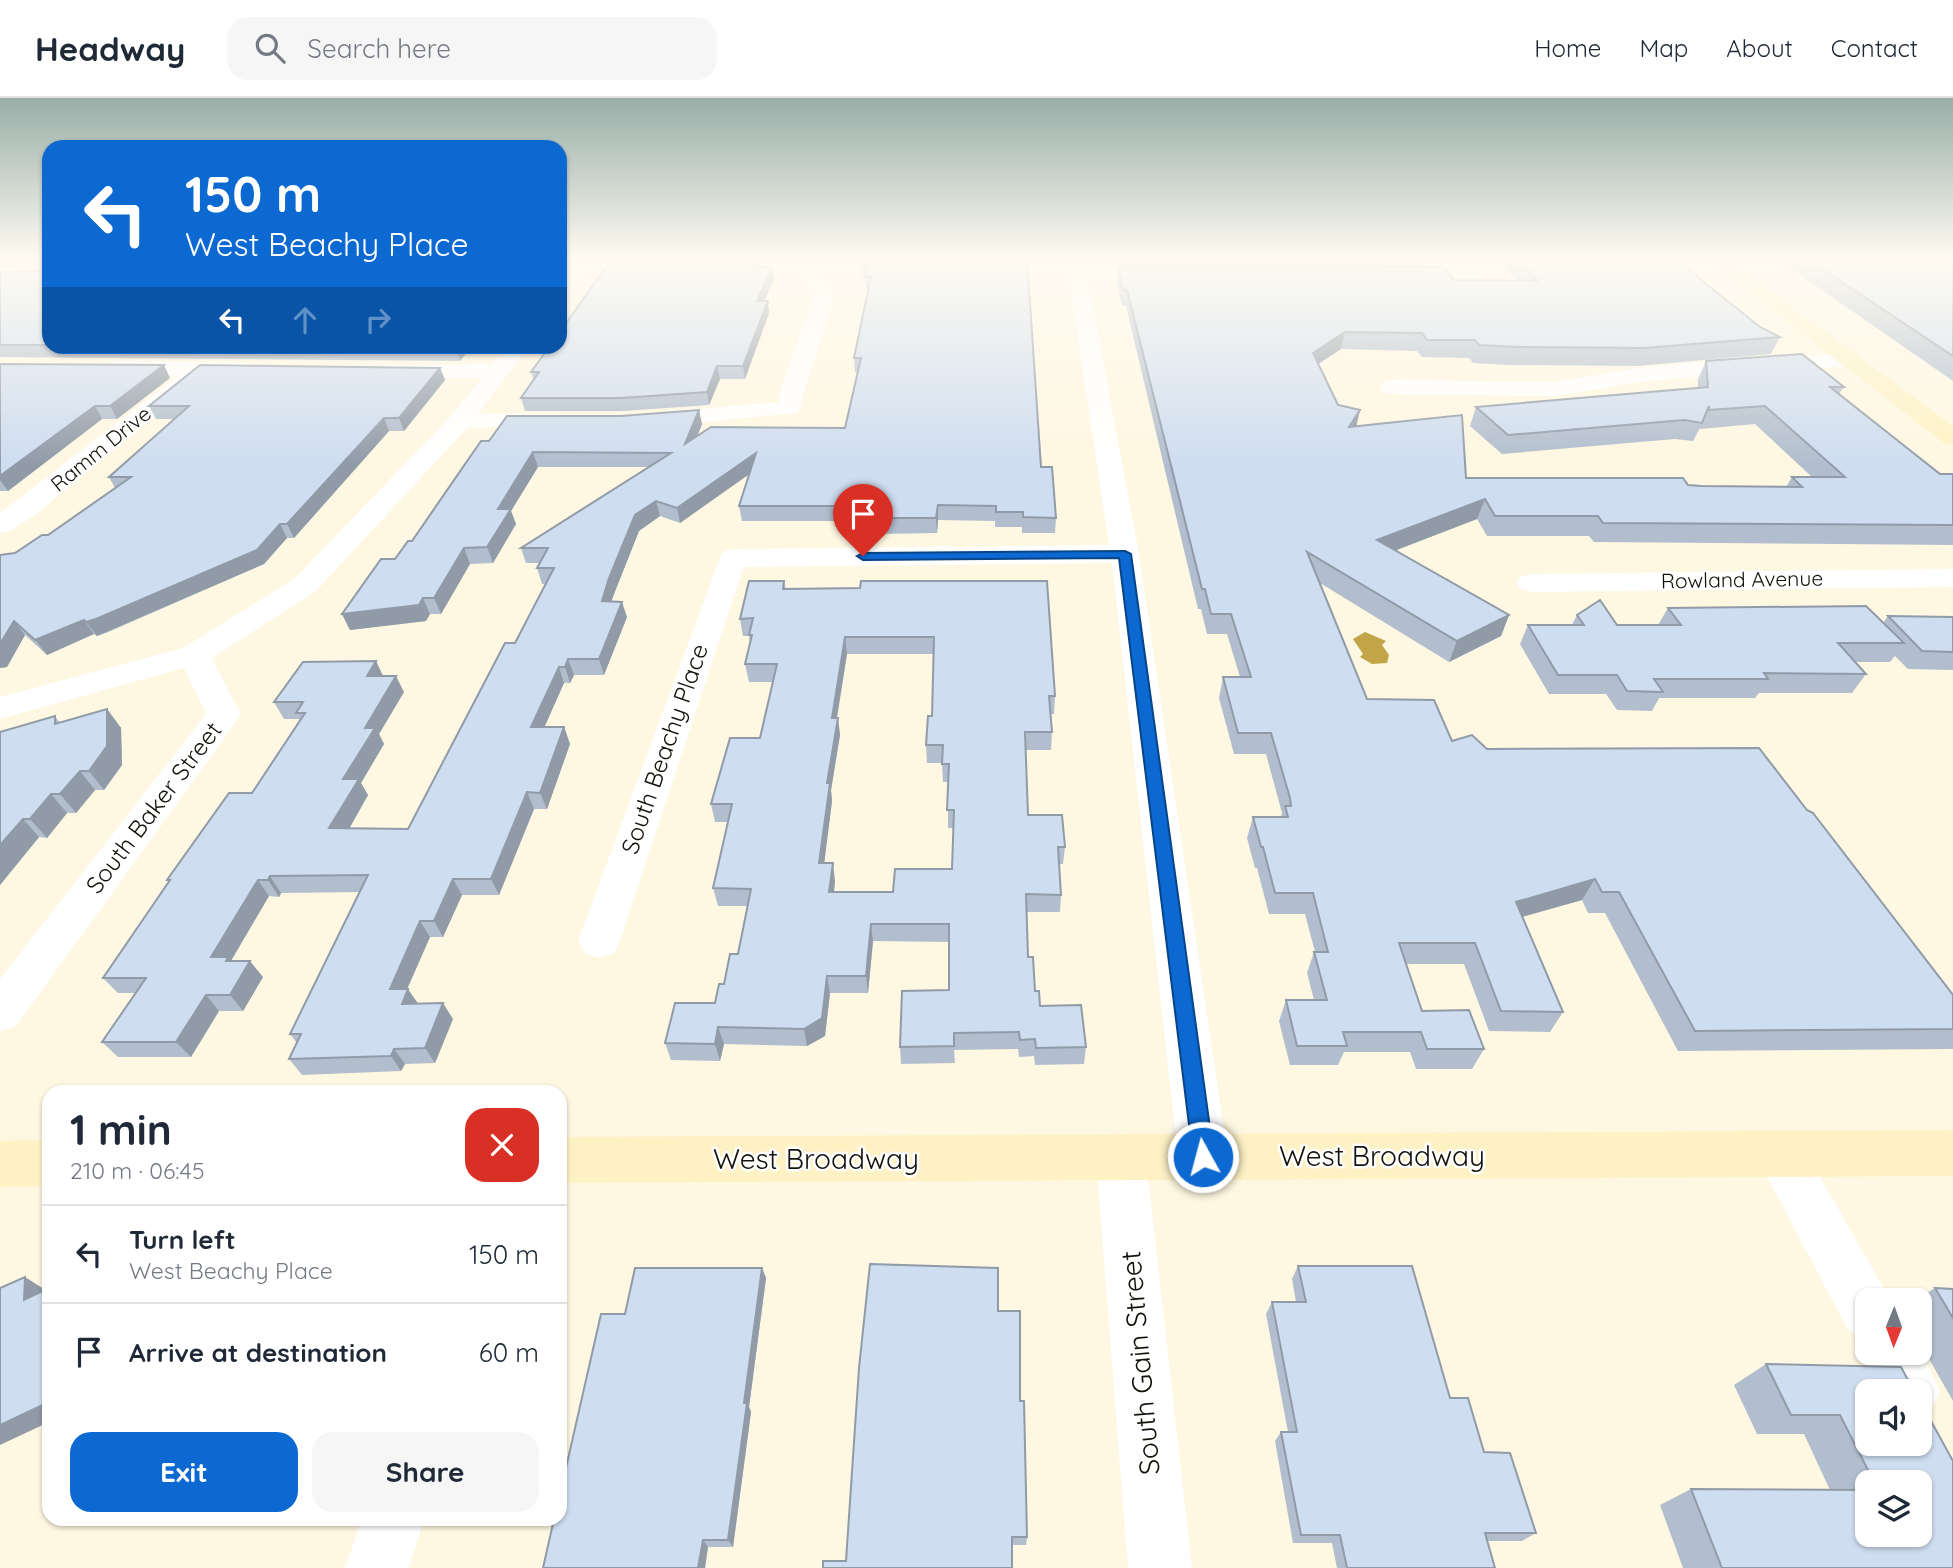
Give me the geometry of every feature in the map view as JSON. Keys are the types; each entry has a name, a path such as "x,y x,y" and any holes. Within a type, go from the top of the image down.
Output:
{"main road":[{"path":"1805,327 1953,439"},
{"name":"West Broadway","path":"567,1160 1953,1153"},
{"path":"0,1164 42,1164"}],"street":[{"path":"624,422 790,408 793,388 814,327"},
{"path":"1086,327 1125,554 1203,1157"},
{"path":"364,370 509,358"},
{"path":"0,708 194,655 305,584 460,421 509,358"},
{"path":"1391,387 1555,389 1639,375 1741,365 1850,361"},
{"path":"93,368 268,370"},
{"name":"Ramm Drive","path":"0,525 24,510 200,369"},
{"path":"460,421 583,421"},
{"name":"South Beachy Place","path":"599,940 732,558 1125,554"},
{"name":"Rowland Avenue","path":"1531,583 1953,578"},
{"name":"South Baker Street","path":"0,1013 224,715 194,655"},
{"path":"1780,1154 1855,1289"},
{"name":"South Gain Street","path":"1121,1158 1160,1568"},
{"path":"377,1568 391,1526"}],"shaded area":[{"path":"1365,632 1386,641 1382,645 1389,655 1387,663 1372,664 1360,657 1363,654 1353,639"}],"building":[{"path":"0,327 42,327 42,345 0,345"},
{"path":"567,327 758,327 743,366 717,366 707,392 621,398 521,398 539,372 531,372 544,354 567,354"},
{"path":"861,327 1032,327 1041,467 1052,467 1056,518 1023,517 1023,512 996,512 996,506 938,505 936,518 845,518 847,506 739,506 756,453 677,508 656,501 635,515 609,578 602,601 622,602 599,659 568,659 565,667 559,667 531,727 564,727 540,793 527,792 491,879 453,879 434,921 420,921 390,989 408,989 402,1004 443,1003 425,1048 394,1049 391,1056 289,1059 301,1034 290,1034 368,875 270,876 268,880 258,880 211,957 228,957 226,961 250,961 230,995 206,995 176,1042 102,1042 146,978 103,978 170,880 167,880 229,793 252,793 305,713 296,713 303,702 274,702 303,662 376,661 367,676 396,676 365,728 375,728 343,779 359,779 329,828 408,829 505,643 515,643 554,568 537,568 548,548 521,548 671,453 533,452 498,509 511,509 487,547 464,548 434,598 423,598 419,605 342,614 381,559 395,559 408,541 412,541 481,441 489,441 507,416 621,416 699,410 685,444 711,427 845,428 861,358 854,358"},
{"path":"1136,327 1760,327 1780,337 1644,348 1515,347 1479,345 1475,340 1427,340 1422,333 1345,332 1313,353 1338,405 1360,410 1349,427 1462,415 1466,478 1683,478 1688,485 1701,486 1802,487 1792,477 1845,477 1765,406 1709,410 1709,406 1702,423 1684,420 1508,435 1476,407 1708,387 1706,361 1802,354 1844,387 1830,387 1940,474 1953,474 1953,525 1603,523 1598,516 1495,516 1485,499 1377,540 1509,615 1457,641 1307,552 1367,699 1434,700 1452,741 1472,735 1487,749 1759,748 1807,810 1813,813 1953,995 1953,1029 1695,1031 1619,892 1602,892 1595,879 1516,902 1563,1012 1501,1011 1475,943 1399,943 1422,1011 1469,1010 1484,1049 1427,1049 1421,1032 1343,1032 1347,1046 1297,1046 1286,1000 1327,1000 1314,952 1328,952 1313,893 1275,893 1253,817 1288,817 1285,806 1291,806 1290,798 1271,733 1238,733 1223,677 1251,677 1231,614 1211,614 1205,589 1202,589"},
{"path":"1909,327 1953,327 1953,356"},
{"path":"0,364 164,365 110,406 95,406 0,476"},
{"path":"200,365 440,368 399,418 384,418 287,524 280,524 257,550 96,619 86,622 84,620 35,640 14,621 0,644 0,555 15,553 42,535 48,535 131,477 109,477 189,406 149,406"},
{"path":"749,581 784,581 783,589 860,588 861,581 1047,581 1055,696 1049,696 1052,732 1025,732 1028,815 1062,815 1065,847 1058,847 1061,895 1026,894 1028,957 1033,957 1035,991 1039,991 1040,1006 1081,1005 1086,1047 1036,1048 1035,1039 1020,1040 1019,1032 954,1033 954,1046 900,1047 902,991 949,990 949,924 871,924 866,976 827,976 822,1018 804,1029 718,1027 715,1044 665,1043 675,1003 715,1003 719,984 724,984 730,954 738,954 751,889 713,888 732,804 711,804 730,738 760,738 777,664 745,664 753,618 740,619","holes":["845,637 934,637 932,716 928,716 926,745 943,745 942,764 949,764 947,810 954,810 952,869 895,869 893,892 829,892 833,863 819,863 830,783 827,783 838,718 832,718"]},
{"path":"1600,600 1617,625 1681,625 1668,608 1866,606 1904,643 1838,643 1866,674 1764,673 1768,679 1654,679 1663,692 1627,691 1617,675 1558,675 1528,625 1584,625 1577,615"},
{"path":"1888,616 1953,617 1953,652 1922,651"},
{"path":"107,709 107,746 89,771 80,771 60,794 51,794 30,819 23,819 0,845 0,732 55,716 55,724"},
{"path":"870,1264 998,1268 998,1311 1020,1311 1020,1401 1024,1401 1027,1537 1012,1537 1012,1568 823,1568 823,1561 846,1561 859,1368"},
{"path":"1298,1266 1412,1266 1450,1398 1468,1398 1484,1452 1510,1453 1536,1533 1485,1533 1495,1568 1347,1568 1340,1535 1301,1535 1281,1432 1297,1432 1272,1302 1306,1302"},
{"path":"635,1268 762,1268 728,1540 703,1540 698,1568 543,1568 552,1526 567,1526 567,1463 601,1314 625,1314"},
{"path":"25,1277 24,1300 42,1291 42,1405 0,1425 0,1288"},
{"path":"1935,1288 1953,1289 1953,1318"},
{"path":"1766,1364 1901,1367 1908,1379 1855,1379 1855,1445 1840,1415 1791,1415"},
{"path":"1932,1423 1953,1461 1953,1568 1722,1568 1691,1489 1855,1490 1855,1547 1932,1547 1932,1470 1868,1470 1861,1456 1932,1456"}],"route":[{"path":"863,556 1125,554 1203,1157"}]}
